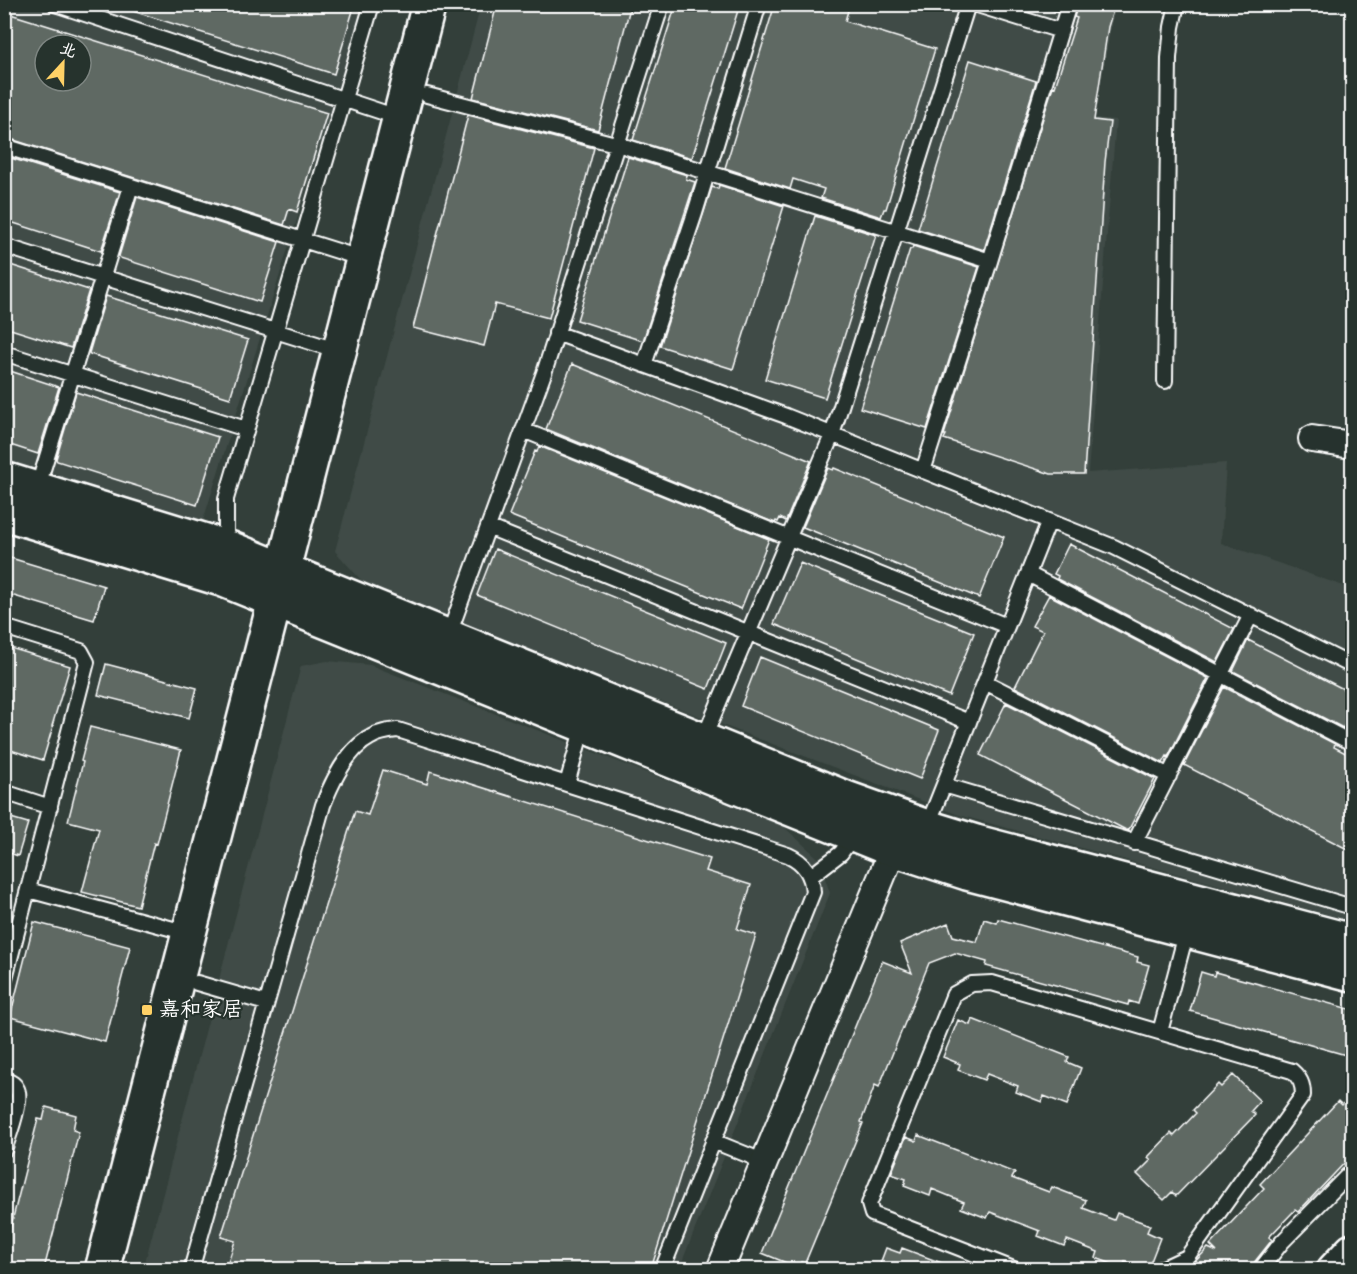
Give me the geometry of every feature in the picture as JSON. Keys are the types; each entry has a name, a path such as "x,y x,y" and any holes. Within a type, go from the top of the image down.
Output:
{"street":[{"path":"292,574 339,351 429,4"},
{"path":"123,1269 197,983 292,574 451,4"},
{"path":"1312,439 1353,445"},
{"path":"4,479 226,547 846,798 927,827 976,842 1353,941"},
{"path":"4,513 221,579 854,835 894,849 967,873 1353,974"},
{"path":"102,1269 188,933 284,605"},
{"path":"720,1269 894,849"},
{"path":"1334,1269 1353,1251"}],"lane":[{"path":"55,4 400,118"},
{"path":"226,547 226,499 372,4"},
{"path":"448,637 556,333 662,4"},
{"path":"644,365 759,4"},
{"path":"703,740 832,435 968,4"},
{"path":"974,4 1061,31"},
{"path":"923,471 1069,4"},
{"path":"1165,381 1169,58 1177,4"},
{"path":"427,95 616,144 990,261"},
{"path":"4,146 363,259"},
{"path":"37,489 131,186"},
{"path":"4,246 339,351"},
{"path":"556,333 832,435 1114,547 1353,666"},
{"path":"4,353 246,429"},
{"path":"523,430 1007,626"},
{"path":"927,827 1049,521"},
{"path":"488,526 969,722"},
{"path":"1028,574 1353,742"},
{"path":"1134,843 1251,615"},
{"path":"4,627 81,651 87,662 4,982"},
{"path":"985,682 1169,776"},
{"path":"567,784 583,726"},
{"path":"191,1269 322,805 333,781 355,748 371,736 398,730 788,855 801,863 811,876 813,892 662,1269"},
{"path":"944,785 1353,906"},
{"path":"4,792 50,807"},
{"path":"811,876 841,853 854,835"},
{"path":"28,890 188,933"},
{"path":"1160,1032 1186,930"},
{"path":"197,983 266,1003"},
{"path":"1016,1269 872,1214 869,1204 954,994 972,984 992,983 1292,1071 1301,1082 1303,1095 1186,1257 1160,1269"},
{"path":"4,1079 16,1086 19,1097 4,1150"},
{"path":"714,1141 765,1162"},
{"path":"1260,1269 1282,1242 1353,1171"}],"shaded area":[{"path":"5,5 364,5 202,524 5,461"},
{"path":"481,5 1117,5 1112,20 1095,118 1116,120 1088,473 1226,463 1221,543 1352,589 1352,921 959,815 371,591 335,551"},
{"path":"327,661 370,665 783,826 818,858 830,893 679,1269 143,1270 301,666"}],"building":[{"path":"124,4 355,4 334,74 123,8"},
{"path":"497,4 631,4 598,130 473,98"},
{"path":"676,4 740,4 692,158 633,140"},
{"path":"775,4 850,4 845,21 935,49 886,209 881,217 821,198 824,189 793,179 790,189 725,168"},
{"path":"1046,4 1059,4 1057,12 1046,8"},
{"path":"1078,4 1115,4 1108,27 1094,120 1110,122 1105,162 1084,474 1051,474 944,439 946,435 944,435 1053,86 1055,87 1077,18 1074,17"},
{"path":"4,12 71,33 33,33 33,93 93,93 93,40 327,113 297,212 289,209 284,225 4,137"},
{"path":"970,60 1036,81 984,250 918,229"},
{"path":"468,115 594,148 549,318 495,304 484,346 413,328"},
{"path":"4,156 120,192 101,251 4,220"},
{"path":"628,157 687,175 686,179 695,182 643,341 577,320"},
{"path":"719,185 784,206 733,369 660,346 712,187 718,189"},
{"path":"137,197 279,242 260,302 120,258"},
{"path":"815,216 876,235 825,398 765,379"},
{"path":"913,246 979,267 927,429 860,408 910,249"},
{"path":"4,263 89,290 71,348 4,327"},
{"path":"106,296 248,340 230,398 90,354"},
{"path":"572,364 811,461 786,521 780,518 775,523 546,429"},
{"path":"4,369 59,387 38,454 4,443"},
{"path":"76,392 218,437 197,505 57,461"},
{"path":"539,446 769,539 741,609 509,515"},
{"path":"828,468 833,470 834,468 1004,537 979,598 803,527"},
{"path":"1069,544 1234,629 1217,662 1057,579 1058,576 1054,574"},
{"path":"495,549 726,643 708,689 477,595"},
{"path":"4,556 104,586 94,620 4,593"},
{"path":"800,563 974,633 949,696 774,624"},
{"path":"1049,595 1208,678 1163,763 1015,687 1043,631 1032,626"},
{"path":"1248,640 1353,694 1353,710 1343,728 1233,671"},
{"path":"4,646 70,666 43,760 4,748"},
{"path":"760,657 939,730 920,779 741,706"},
{"path":"106,664 197,688 189,718 98,695"},
{"path":"1224,687 1335,744 1334,747 1353,757 1353,852 1184,765"},
{"path":"1006,703 1155,779 1128,831 980,755"},
{"path":"90,727 181,750 157,844 154,843 138,906 82,892 99,829 68,821"},
{"path":"383,770 427,784 430,771 710,859 706,871 751,885 737,929 756,935 651,1269 226,1269 235,1241 221,1237 355,811 368,815"},
{"path":"4,816 28,823 18,856 4,851"},
{"path":"984,919 997,923 998,919 1138,957 1137,962 1149,965 1138,1004 1129,1001 1128,1005 986,966 987,962 955,953 929,963 879,1087 875,1085 861,1122 863,1123 805,1263 801,1262 799,1268 762,1253 882,961 912,973 900,943 948,923 953,936 977,942"},
{"path":"34,922 130,947 105,1042 10,1017"},
{"path":"1201,972 1214,976 1215,972 1353,1010 1353,1057 1190,1011"},
{"path":"972,1019 1069,1057 1067,1062 1081,1068 1067,1105 1044,1096 1042,1102 1016,1092 1018,1086 987,1074 984,1080 958,1070 960,1064 943,1057 958,1020 970,1025"},
{"path":"1233,1075 1260,1101 1251,1111 1255,1115 1176,1196 1172,1192 1164,1200 1137,1174 1151,1160 1148,1157 1171,1133 1174,1136 1196,1113 1193,1110 1218,1084 1221,1087"},
{"path":"1353,1093 1353,1154 1298,1212 1295,1210 1269,1237 1272,1240 1251,1269 1188,1269 1208,1248 1217,1252 1210,1245 1264,1188 1260,1184 1338,1101 1342,1105"},
{"path":"46,1107 76,1115 73,1130 79,1132 44,1269 4,1269 4,1253 38,1119 43,1120"},
{"path":"918,1135 1015,1173 1012,1178 1049,1192 1052,1187 1086,1200 1083,1208 1114,1220 1117,1213 1150,1225 1147,1232 1160,1238 1148,1269 1125,1262 1122,1268 1096,1258 1098,1252 1067,1240 1064,1246 1038,1236 1040,1231 990,1212 987,1218 961,1208 964,1202 932,1189 930,1196 904,1186 906,1179 891,1174 906,1137 916,1141"},
{"path":"886,1248 900,1253 902,1248 955,1269 878,1269"}],"place":[{"name":"嘉和家居","path":"147,1010"}]}
